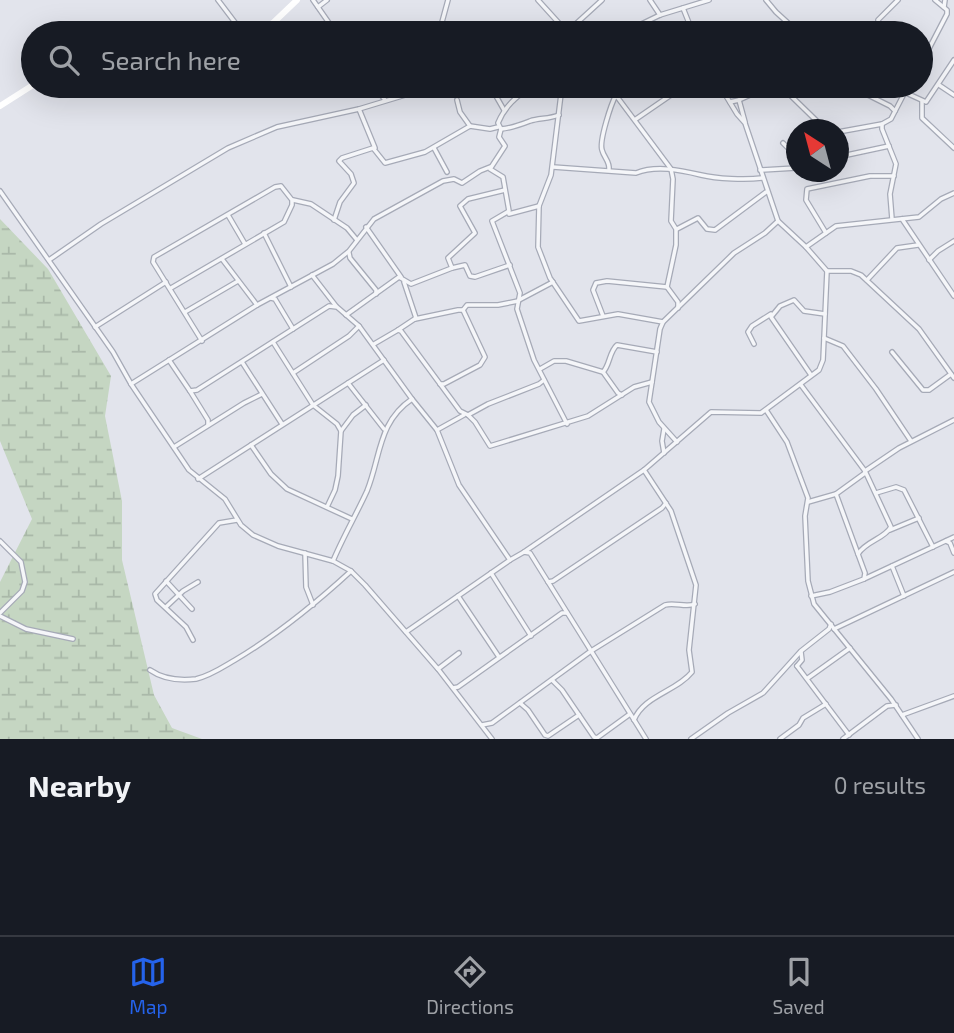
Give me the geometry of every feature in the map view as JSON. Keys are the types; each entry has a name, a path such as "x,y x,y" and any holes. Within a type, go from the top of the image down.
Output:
{"main road":[{"path":"275,21 297,0"},
{"path":"0,106 21,93"}],"street":[{"path":"218,0 234,21"},
{"path":"313,0 328,21"},
{"path":"318,7 327,0"},
{"path":"442,21 448,0"},
{"path":"538,0 556,21"},
{"path":"580,21 602,0"},
{"path":"650,0 660,15"},
{"path":"648,21 709,0"},
{"path":"766,0 787,21"},
{"path":"878,21 898,0"},
{"path":"935,0 954,12"},
{"path":"933,41 947,14 944,0"},
{"path":"683,8 688,21"},
{"path":"933,94 954,60"},
{"path":"939,85 954,94"},
{"path":"49,260 101,224 228,148 277,127 359,109 392,98"},
{"path":"497,98 504,110"},
{"path":"131,384 257,305 344,256 374,219 437,184 449,179 462,183 490,167 505,148 505,143 499,137 500,128 504,110 515,98"},
{"path":"561,98 553,167 539,206 539,252 576,320 585,321 618,314 663,322"},
{"path":"609,170 610,165 602,152 603,138 615,98"},
{"path":"618,98 671,169 671,221 676,229 675,255 667,287"},
{"path":"636,119 667,98"},
{"path":"728,98 745,123"},
{"path":"730,102 743,98"},
{"path":"792,98 814,119"},
{"path":"874,98 895,111"},
{"path":"849,130 881,126 891,119 901,98"},
{"path":"916,98 922,101 930,98"},
{"path":"457,100 460,112 470,126"},
{"path":"406,632 644,470 711,412 756,414 766,410 819,370 822,364 827,271 778,221 766,191 739,100"},
{"path":"922,101 922,118 954,148"},
{"path":"890,106 897,105"},
{"path":"359,109 375,148 385,163 434,148 470,126 500,128 559,115"},
{"path":"881,126 896,163 890,194 892,219"},
{"path":"783,143 786,146"},
{"path":"849,155 889,146"},
{"path":"334,220 340,202 354,180 339,161 375,148"},
{"path":"434,148 447,172"},
{"path":"490,167 490,170 503,177 509,214"},
{"path":"553,167 638,173 648,169 671,169 703,176 762,178"},
{"path":"760,170 786,169"},
{"path":"826,233 806,200 807,189 870,176 894,176"},
{"path":"202,341 153,262 154,257 278,186 281,186 292,200 311,204 352,232 357,240"},
{"path":"452,268 448,258 475,233 460,206 468,199 501,192 506,188"},
{"path":"0,191 198,479 225,499 237,520 248,532 259,538 333,561 351,571 456,687 458,694 485,725 492,739"},
{"path":"676,229 698,218 708,229 715,230 766,191"},
{"path":"806,247 836,226 925,214 941,199 954,193"},
{"path":"171,288 263,236 286,219 292,200"},
{"path":"292,205 299,202"},
{"path":"539,206 492,221 520,293 517,309 521,323 544,380 567,424"},
{"path":"228,215 245,244"},
{"path":"902,219 954,296"},
{"path":"677,442 649,402 663,322 734,253 778,221"},
{"path":"674,223 687,224"},
{"path":"366,227 403,279 416,313 415,319"},
{"path":"263,236 292,287"},
{"path":"929,260 954,241"},
{"path":"866,280 897,248 920,245"},
{"path":"349,251 350,258 376,290 376,294"},
{"path":"344,256 350,258"},
{"path":"222,259 257,305"},
{"path":"403,279 411,284 465,265 470,276 475,277 510,265"},
{"path":"827,271 852,271 866,280 919,329 953,376 929,390 923,390 892,352"},
{"path":"312,275 337,307 359,326 374,344 437,430 459,485 510,560"},
{"path":"346,314 403,279"},
{"path":"185,312 238,281"},
{"path":"96,327 166,282"},
{"path":"463,310 467,304 498,304 519,300 553,282"},
{"path":"603,316 593,290 596,282 667,287 678,302 678,307"},
{"path":"271,298 275,299 293,329"},
{"path":"754,344 748,332 752,326 783,304 794,300 804,312 825,314"},
{"path":"190,391 197,390 329,306 337,307"},
{"path":"374,344 415,319 463,310"},
{"path":"442,384 480,365 484,360 479,342 463,310"},
{"path":"772,313 772,321 811,376"},
{"path":"293,373 349,336 359,326"},
{"path":"398,330 490,446 589,416 634,387 652,382"},
{"path":"824,338 843,346 911,441"},
{"path":"273,342 316,405 341,431"},
{"path":"603,372 617,345 657,352"},
{"path":"540,369 560,359 603,372 622,395"},
{"path":"169,360 210,422"},
{"path":"198,479 384,360"},
{"path":"242,362 282,424"},
{"path":"437,430 544,380"},
{"path":"348,383 384,429"},
{"path":"801,384 866,472 890,524 890,530"},
{"path":"174,447 260,393"},
{"path":"333,561 371,478 384,429 412,399"},
{"path":"327,507 338,476 341,431 353,415 366,405"},
{"path":"766,410 787,442 808,502 805,516 811,596 814,604 896,705 918,739"},
{"path":"808,502 836,494 911,441 954,420"},
{"path":"664,427 664,453"},
{"path":"251,445 279,483 352,519"},
{"path":"634,720 636,714 692,672 689,650 696,585 680,534 666,503 644,470"},
{"path":"876,494 896,487 904,490 933,547"},
{"path":"836,494 865,573 864,579"},
{"path":"548,582 666,503"},
{"path":"858,554 863,547 890,530 919,518"},
{"path":"193,640 186,627 155,596 219,523 237,520"},
{"path":"811,596 830,593 864,579 954,537"},
{"path":"0,541 21,562 25,587 0,615 26,628 73,639"},
{"path":"946,541 950,543 954,553"},
{"path":"533,547 532,554 565,613 646,739"},
{"path":"524,552 532,554"},
{"path":"305,553 306,587 313,605"},
{"path":"892,566 904,596"},
{"path":"150,670 162,677 176,680 206,676 274,636 351,571"},
{"path":"691,739 762,693 801,652 833,626 954,572"},
{"path":"491,573 531,636"},
{"path":"865,573 871,576"},
{"path":"166,581 192,609"},
{"path":"166,607 198,582"},
{"path":"458,596 499,657"},
{"path":"485,725 591,651 665,605 695,604"},
{"path":"456,687 565,613"},
{"path":"808,678 850,648"},
{"path":"785,668 797,666 802,660 801,652"},
{"path":"438,669 459,653"},
{"path":"797,666 849,735"},
{"path":"552,680 562,690 594,737 597,738 629,714 636,714"},
{"path":"902,715 954,696"},
{"path":"842,739 887,706 891,699"},
{"path":"520,702 548,736 579,715"},
{"path":"780,739 799,725 803,718 826,705"},
{"path":"887,706 896,705"}],"green space":[{"path":"0,219 48,269 111,376 105,416 122,501 122,560 154,695 172,728 202,739 0,739 0,582 32,519 0,441"}]}
